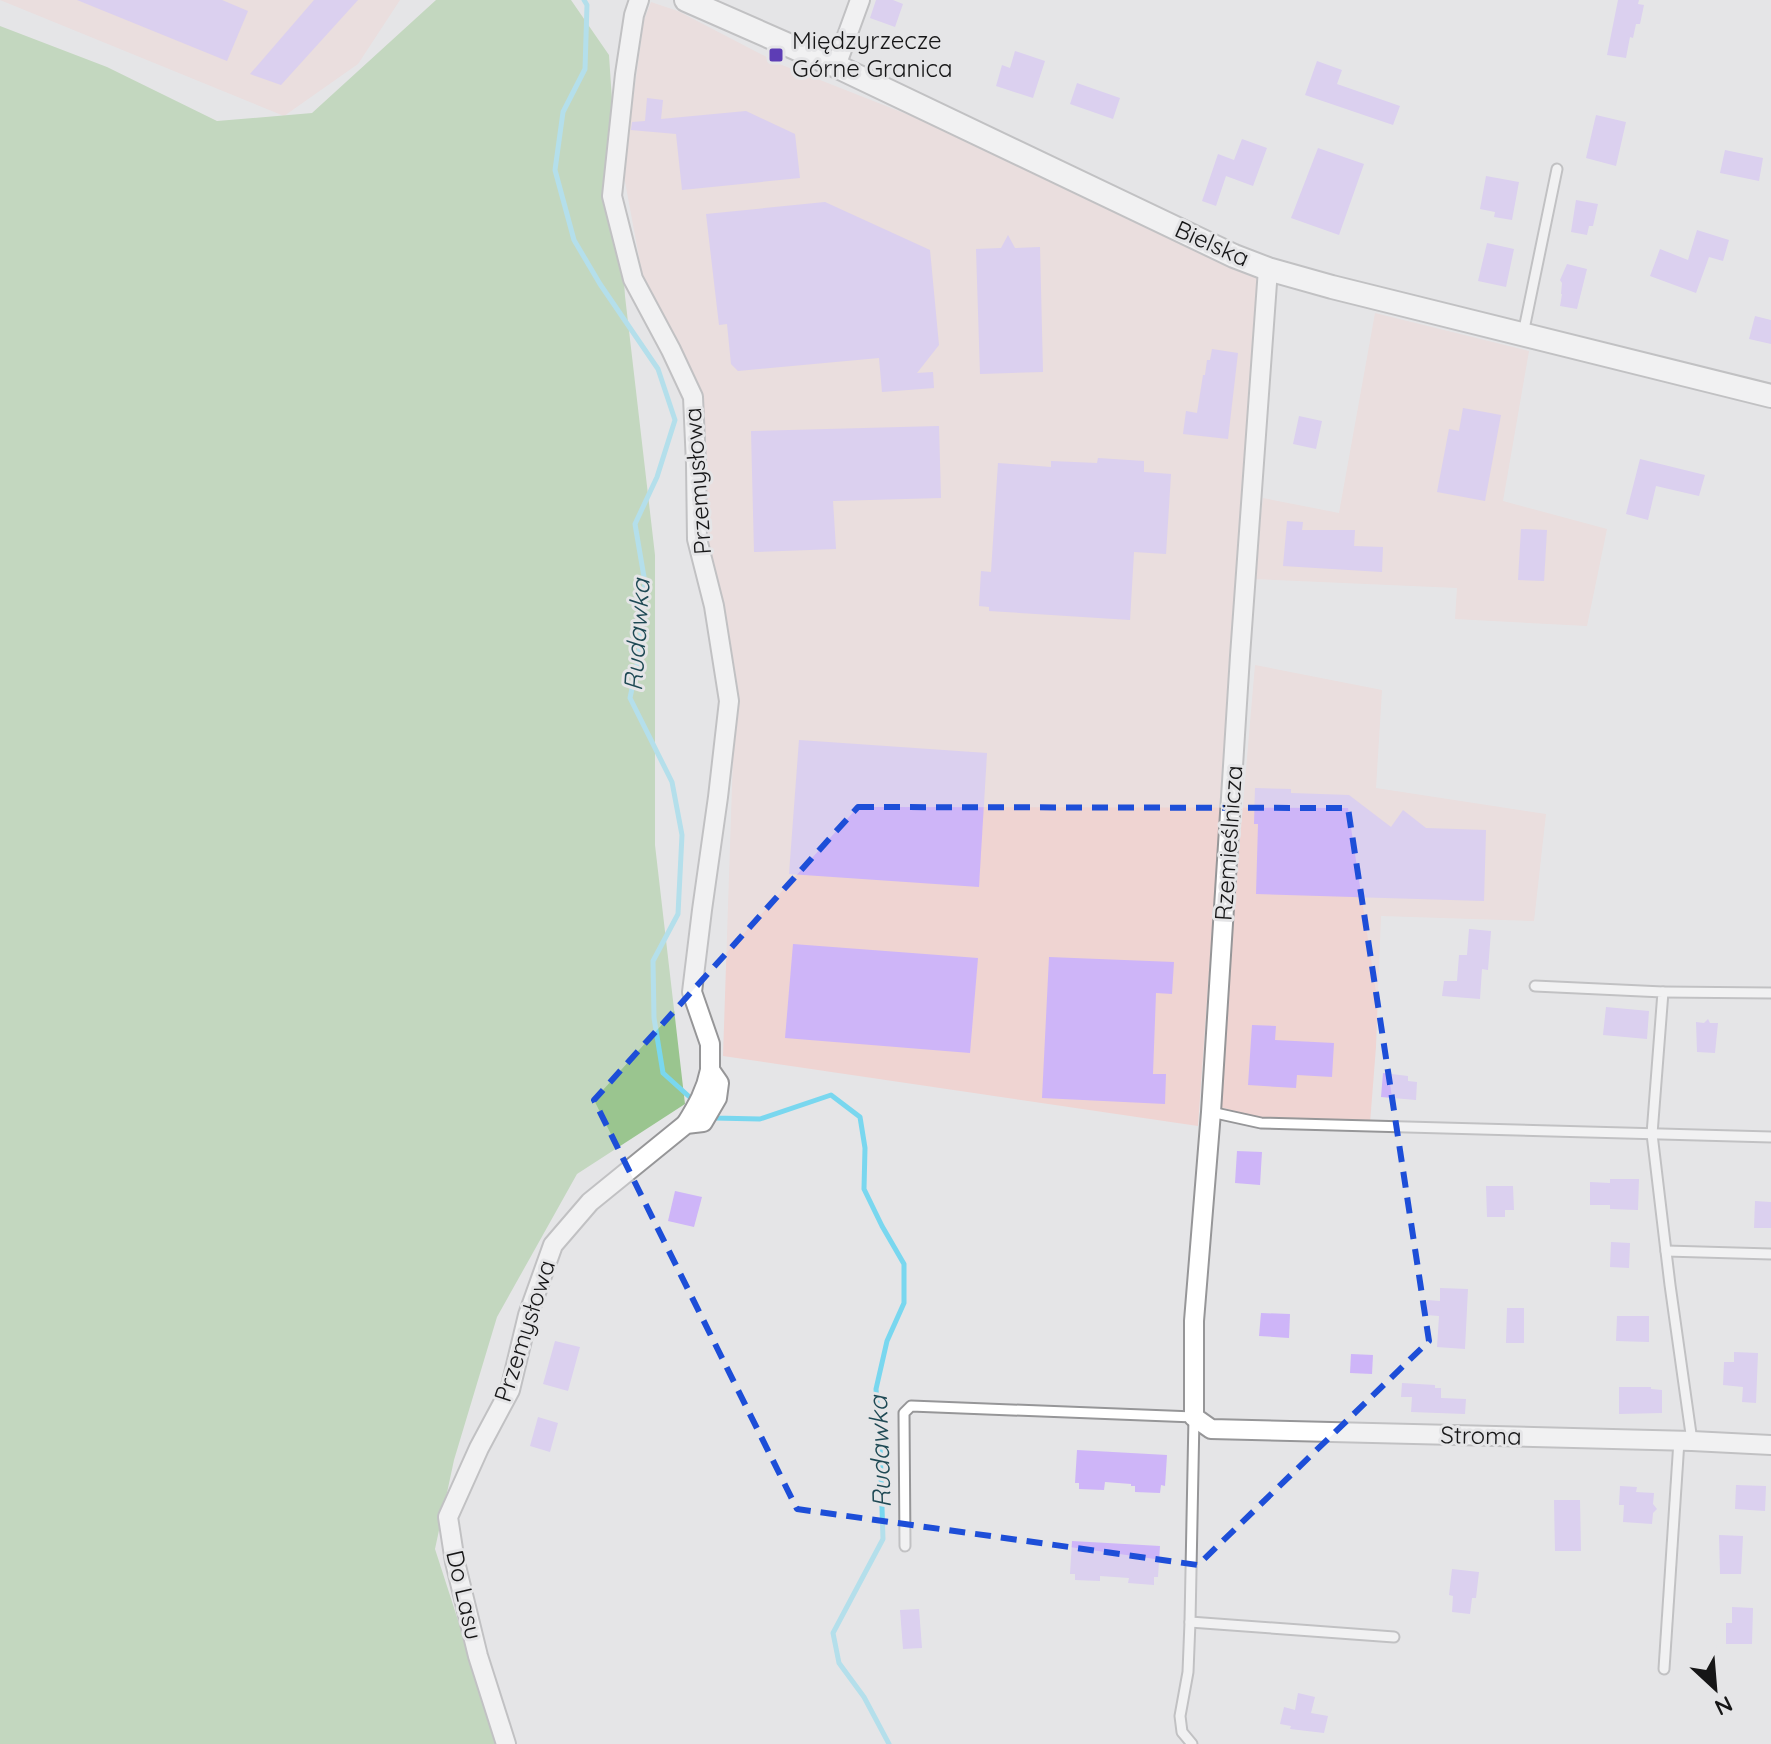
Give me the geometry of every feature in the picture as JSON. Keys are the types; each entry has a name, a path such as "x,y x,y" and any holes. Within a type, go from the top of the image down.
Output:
{"street":[{"name":"Przemysłowa","path":"639,0 625,74 612,196 633,279 693,397 697,539 714,606 729,701 692,992 710,1044 707,1085 694,1123"},
{"name":"Bielska","path":"686,0 836,66 1234,256 1268,269 1771,396"},
{"path":"836,66 860,0"},
{"name":"Rzemieślnicza","path":"1194,1417 1194,1321 1268,269"},
{"name":"Przemysłowa","path":"479,1448 510,1390 528,1315 553,1245 590,1202 694,1123 717,1098 719,1083 710,1070"},
{"name":"Stroma","path":"1194,1417 1211,1429 1771,1445"},
{"name":"Do Lasu","path":"479,1448 448,1517 455,1562 478,1656 506,1744"}],"lane":[{"path":"1523,334 1557,169"},
{"path":"1535,986 1771,993"},
{"path":"1663,992 1652,1134 1686,1441 1664,1669"},
{"path":"1211,1112 1261,1123 1771,1137"},
{"path":"1666,1251 1771,1254"},
{"path":"905,1546 904,1413 911,1406 1194,1417 1188,1672 1180,1716 1182,1732 1192,1744"},
{"path":"1190,1622 1394,1637"}],"highlighted area":[{"path":"858,807 1348,808 1429,1341 1198,1565 797,1509 594,1100"}],"shaded area":[{"path":"0,0 400,0 358,64 284,116"},
{"path":"651,2 678,11 782,65 980,143 1259,277 1198,1126 723,1056 735,697 705,533 703,395 642,273 623,171 644,20"},
{"path":"1375,313 1529,351 1503,501 1607,529 1587,626 1455,619 1457,588 1253,579 1263,498 1339,513"},
{"path":"1255,665 1382,690 1376,788 1546,814 1534,921 1381,916 1370,1123 1262,1119 1217,1106"}],"green space":[{"path":"436,0 571,0 609,55 625,296 655,555 655,845 685,1104 577,1174 497,1317 454,1460 435,1549 498,1744 0,1744 0,26 107,67 217,121 312,113"}],"building":[{"path":"77,0 222,0 248,11 227,61"},
{"path":"314,0 358,0 281,85 250,74"},
{"path":"876,0 893,0 903,4 895,27 870,18"},
{"path":"1618,0 1639,0 1638,4 1644,5 1640,24 1636,24 1633,38 1630,37 1626,58 1607,55"},
{"path":"1015,51 1045,61 1033,98 996,86 1002,65 1010,68"},
{"path":"1317,61 1342,70 1337,84 1400,106 1393,125 1305,95"},
{"path":"1077,83 1120,98 1113,119 1070,104"},
{"path":"647,98 663,100 661,119 746,111 795,134 800,178 682,190 676,134 631,130 632,122 645,121"},
{"path":"1596,115 1626,122 1616,166 1586,158"},
{"path":"1242,139 1267,148 1253,186 1226,176 1216,206 1202,201 1218,154 1234,160"},
{"path":"1318,148 1364,164 1339,235 1291,218"},
{"path":"1725,150 1763,158 1759,181 1720,173"},
{"path":"1486,176 1519,182 1512,220 1494,217 1495,212 1480,209"},
{"path":"1576,200 1598,204 1593,226 1589,226 1587,235 1571,232"},
{"path":"825,202 930,250 939,345 917,373 933,372 934,388 882,392 879,358 738,371 731,364 727,324 719,325 706,214"},
{"path":"1697,230 1729,240 1723,261 1709,257 1696,293 1650,276 1660,249 1688,260"},
{"path":"1008,235 1015,248 1040,247 1043,372 980,374 976,249 1001,248"},
{"path":"1487,243 1514,249 1506,287 1478,281"},
{"path":"1567,264 1587,269 1577,309 1560,306 1560,280"},
{"path":"1755,316 1771,320 1771,344 1749,339"},
{"path":"1212,349 1238,353 1228,439 1183,434 1186,411 1197,413 1203,375"},
{"path":"1463,408 1501,415 1485,501 1437,492 1449,429 1459,431"},
{"path":"1299,416 1322,421 1316,449 1293,444"},
{"path":"939,426 941,498 833,501 836,549 754,552 751,431"},
{"path":"1098,458 1144,461 1144,472 1171,474 1166,554 1134,552 1130,620 989,611 989,607 979,606 981,571 991,572 998,463 1051,467 1051,461 1097,463"},
{"path":"1640,459 1705,475 1699,496 1656,486 1648,520 1626,514"},
{"path":"1287,521 1303,522 1302,530 1355,530 1354,546 1383,547 1382,572 1283,566"},
{"path":"1521,529 1547,530 1544,581 1518,580"},
{"path":"799,740 987,753 979,887 789,874"},
{"path":"1255,788 1349,795 1391,827 1403,810 1426,828 1486,830 1484,901 1256,894 1258,824 1254,824"},
{"path":"1469,929 1491,931 1488,970 1482,969 1480,999 1442,996 1444,981 1457,981 1459,955 1467,955"},
{"path":"793,944 978,958 970,1053 785,1038"},
{"path":"1049,957 1174,962 1172,994 1156,993 1153,1074 1166,1074 1165,1104 1042,1098"},
{"path":"1606,1007 1649,1011 1647,1039 1603,1035"},
{"path":"1708,1019 1710,1023 1718,1023 1715,1053 1697,1052 1696,1022 1704,1023"},
{"path":"1252,1025 1276,1026 1275,1040 1334,1043 1332,1077 1297,1075 1296,1088 1248,1085"},
{"path":"1383,1073 1408,1076 1408,1081 1417,1082 1416,1100 1381,1097"},
{"path":"1237,1151 1262,1152 1260,1185 1235,1183"},
{"path":"1610,1179 1639,1179 1638,1210 1590,1205 1590,1182 1610,1183"},
{"path":"1486,1186 1513,1186 1514,1210 1505,1210 1505,1217 1487,1217"},
{"path":"675,1191 702,1197 694,1227 668,1221"},
{"path":"1755,1201 1771,1202 1771,1228 1754,1228"},
{"path":"1611,1242 1630,1243 1629,1268 1610,1267"},
{"path":"1440,1288 1468,1289 1465,1349 1437,1347 1439,1316 1426,1315 1427,1300 1440,1301"},
{"path":"1507,1308 1524,1308 1524,1343 1506,1343"},
{"path":"1261,1313 1290,1314 1289,1338 1259,1336"},
{"path":"1617,1316 1649,1316 1649,1342 1616,1341"},
{"path":"555,1341 580,1347 568,1391 543,1384"},
{"path":"1734,1352 1758,1353 1756,1403 1742,1402 1743,1387 1723,1385 1724,1362 1734,1362"},
{"path":"1351,1354 1373,1355 1372,1374 1350,1373"},
{"path":"1402,1383 1435,1385 1435,1388 1441,1388 1441,1398 1466,1399 1465,1414 1411,1412 1412,1397 1401,1397"},
{"path":"1619,1387 1662,1390 1662,1413 1619,1414"},
{"path":"538,1417 558,1423 550,1452 530,1446"},
{"path":"1077,1450 1167,1455 1165,1486 1161,1485 1160,1493 1135,1492 1135,1486 1131,1484 1105,1482 1104,1490 1079,1489 1079,1483 1075,1483"},
{"path":"1736,1485 1766,1486 1765,1511 1735,1509"},
{"path":"1620,1486 1637,1487 1636,1492 1654,1493 1653,1504 1657,1509 1653,1513 1652,1524 1623,1522 1624,1505 1619,1505"},
{"path":"1554,1500 1580,1500 1581,1551 1555,1551"},
{"path":"1719,1535 1743,1536 1741,1574 1720,1574"},
{"path":"1072,1541 1160,1546 1158,1577 1154,1577 1154,1585 1128,1583 1129,1578 1100,1576 1100,1581 1075,1580 1075,1574 1070,1574"},
{"path":"1452,1569 1479,1572 1476,1598 1472,1598 1470,1614 1452,1612 1453,1596 1449,1595"},
{"path":"1732,1607 1753,1608 1752,1644 1726,1644 1726,1623 1732,1623"},
{"path":"919,1609 922,1648 903,1649 900,1610"},
{"path":"1298,1693 1315,1697 1311,1713 1328,1716 1324,1733 1290,1729 1291,1726 1280,1724 1284,1707 1295,1710"}],"waterway":[{"name":"Rudawka","path":"584,0 587,5 585,69 563,112 555,170 574,240 658,369 675,420 657,477 635,524 645,583 639,655 630,698 672,782 682,835 678,914 653,961 654,1018 663,1073 694,1101"},
{"name":"Rudawka","path":"711,1115 714,1118 760,1119 831,1095 860,1117 865,1148 864,1189 904,1264 904,1303 887,1341 876,1389 883,1539 833,1633 839,1663 864,1697 889,1744"}],"place":[{"name":"Międzyrzecze Górne Granica","path":"776,55"}]}
